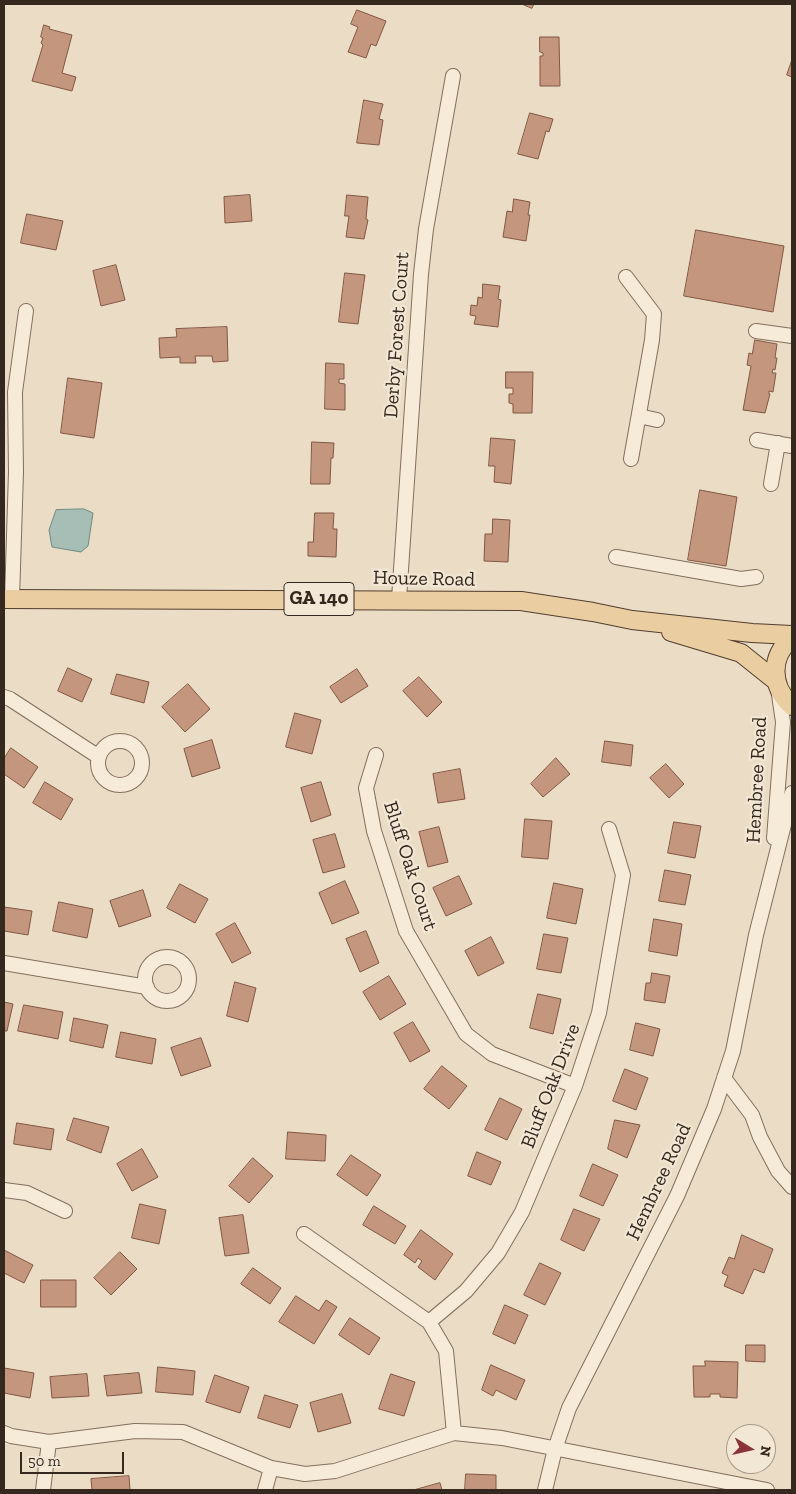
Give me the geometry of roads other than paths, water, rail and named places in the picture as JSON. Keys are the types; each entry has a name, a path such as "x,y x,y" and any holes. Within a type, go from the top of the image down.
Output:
{"main road":[{"name":"Houze Road","path":"8,599 399,599 520,601 632,620 741,653 777,684 785,699 792,706"},
{"name":"Houze Road","path":"632,620 792,636"},
{"name":"Houze Road","path":"777,684 777,660 782,648 792,636"}],"street":[{"name":"Derby Forest Court","path":"399,599 420,274 453,76"},
{"path":"626,277 654,314 652,340 631,458"},
{"path":"8,599 16,472 15,392 26,311"},
{"path":"756,331 792,336"},
{"path":"639,416 657,420"},
{"path":"757,440 792,446"},
{"path":"772,484 778,443"},
{"path":"616,557 740,579 756,577"},
{"name":"Hembree Road","path":"770,876 782,722 777,684"},
{"path":"4,696 99,757"},
{"name":"Bluff Oak Court","path":"376,756 366,788 374,831 403,922 406,931 466,1034 492,1054 575,1086"},
{"name":"Hembree Road","path":"545,1490 555,1449 569,1408 677,1196 714,1109 733,1051 770,876 792,793"},
{"name":"Bluff Oak Drive","path":"429,1322 466,1290 498,1253 522,1212 575,1086 599,1013 623,875 609,829"},
{"path":"4,964 147,987"},
{"path":"724,1078 752,1115 760,1137 778,1171 792,1187"},
{"path":"4,1190 27,1193 65,1211"},
{"path":"304,1234 429,1322 446,1352 454,1433"},
{"path":"4,1433 11,1436 49,1442 135,1431 183,1432 271,1468 305,1474 335,1471 454,1433 502,1438 767,1490"},
{"path":"43,1490 49,1442"},
{"path":"265,1490 271,1468"}]}
